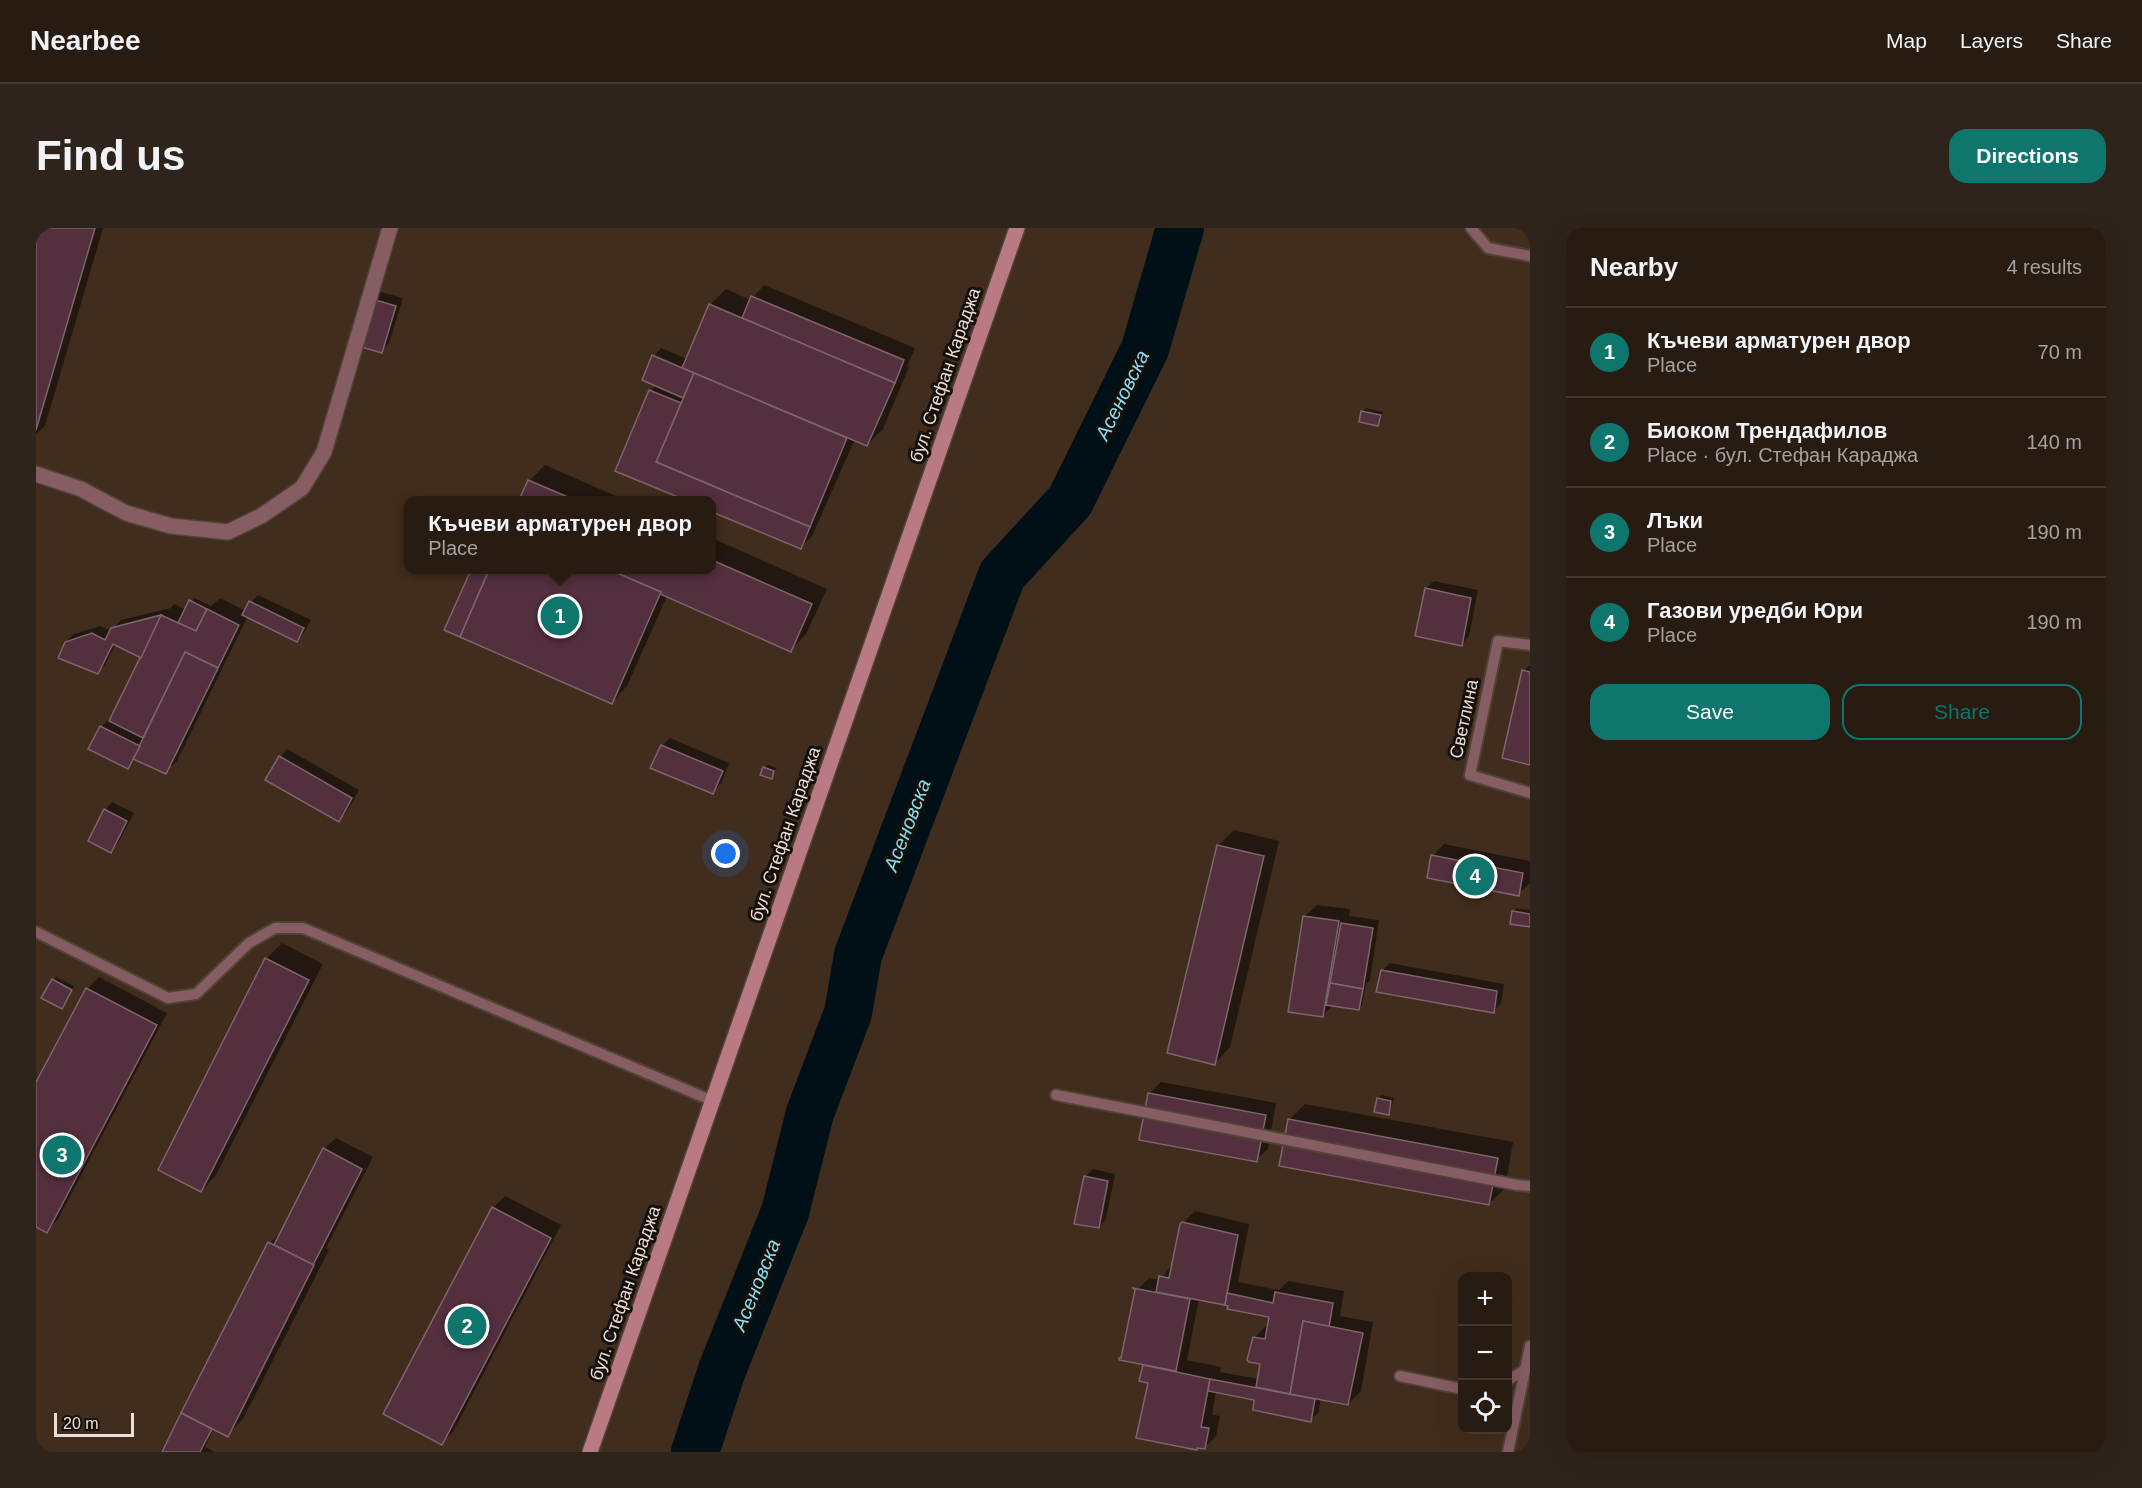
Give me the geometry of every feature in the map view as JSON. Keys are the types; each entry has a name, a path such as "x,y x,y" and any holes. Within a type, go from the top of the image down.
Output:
{"main road":[{"name":"бул. Стефан Караджа","path":"591,1452 1017,228"}],"street":[{"path":"36,474 81,489 126,513 171,526 228,532 261,516 302,488 324,452 390,228"}],"lane":[{"path":"1471,228 1488,248 1530,256"},
{"name":"Светлина","path":"1530,645 1498,641 1470,775 1530,793"},
{"path":"36,932 168,998 196,994 249,943 275,928 303,928 712,1101"},
{"path":"1056,1095 1530,1186"},
{"path":"1508,1452 1530,1346"},
{"path":"1512,1378 1525,1370"},
{"path":"1400,1376 1458,1388"}],"shaded area":[{"path":"36,228 1530,228 1530,1452 36,1452"}],"building":[{"path":"36,228 95,228 36,430"},
{"path":"751,296 904,360 895,383 742,318"},
{"path":"372,299 396,306 382,353 358,346"},
{"path":"709,304 895,383 867,446 682,368"},
{"path":"652,355 694,373 683,398 642,380"},
{"path":"694,373 847,438 810,527 656,462"},
{"path":"649,390 681,403 656,462 810,527 801,549 716,514 716,496 675,496 615,471"},
{"path":"1361,411 1381,415 1378,426 1359,422"},
{"path":"528,480 566,496 521,496"},
{"path":"716,562 812,604 791,652 660,594 661,592 619,574 716,574"},
{"path":"469,574 487,574 460,637 444,630"},
{"path":"487,574 619,574 661,592 612,704 460,637"},
{"path":"1425,588 1471,598 1462,646 1415,636"},
{"path":"189,600 207,609 196,631 178,623"},
{"path":"249,601 304,628 297,642 242,615"},
{"path":"207,609 239,625 218,668 185,652 143,738 109,721 161,615 196,631"},
{"path":"161,615 141,658 113,644 98,674 58,658 65,642 92,633 105,640 111,628"},
{"path":"185,652 218,668 166,774 133,759"},
{"path":"1522,670 1530,672 1530,765 1502,758"},
{"path":"100,726 140,746 128,769 88,749"},
{"path":"661,745 723,771 713,794 650,768"},
{"path":"279,756 352,798 339,822 265,780"},
{"path":"763,767 774,771 772,779 760,775"},
{"path":"104,809 127,821 111,853 88,841"},
{"path":"1217,845 1264,856 1215,1065 1167,1053"},
{"path":"1431,855 1523,873 1519,896 1427,878"},
{"path":"1512,911 1530,914 1530,927 1510,924"},
{"path":"1303,916 1339,921 1323,1017 1288,1012"},
{"path":"1341,923 1373,928 1363,989 1330,983"},
{"path":"265,958 309,980 201,1192 158,1170"},
{"path":"1381,970 1497,991 1494,1013 1376,992"},
{"path":"52,979 72,990 62,1009 41,998"},
{"path":"1330,983 1363,989 1359,1010 1326,1005"},
{"path":"86,988 157,1025 47,1233 36,1227 36,1082"},
{"path":"1148,1093 1266,1115 1257,1162 1139,1140"},
{"path":"1377,1098 1391,1101 1389,1115 1374,1112"},
{"path":"1288,1119 1498,1158 1489,1205 1279,1166"},
{"path":"323,1148 362,1169 313,1265 274,1245"},
{"path":"1084,1176 1108,1181 1099,1228 1074,1224"},
{"path":"492,1207 551,1238 442,1445 383,1414"},
{"path":"1182,1222 1238,1235 1225,1305 1156,1292 1159,1276 1169,1278"},
{"path":"268,1242 314,1265 228,1437 181,1413"},
{"path":"1133,1288 1190,1299 1176,1371 1119,1360 1135,1290"},
{"path":"1275,1292 1333,1303 1329,1327 1303,1321 1290,1394 1256,1387 1260,1364 1247,1360 1253,1337 1265,1339 1269,1317 1227,1309 1228,1306 1225,1305 1227,1293 1273,1303"},
{"path":"1303,1321 1363,1333 1348,1405 1290,1394"},
{"path":"1143,1365 1210,1379 1201,1427 1209,1428 1205,1449 1197,1448 1197,1450 1136,1438 1148,1383 1139,1381"},
{"path":"1210,1379 1315,1399 1311,1422 1253,1410 1254,1400 1208,1391"},
{"path":"181,1413 212,1429 200,1452 162,1452"}],"waterway":[{"name":"Асеновска","path":"695,1452 722,1370 785,1212 810,1113 848,1013 858,955 1002,575 1070,501 1145,349 1180,228"}],"place":[{"name":"Къчеви арматурен двор","path":"560,616"},
{"name":"Газови уредби Юри","path":"1475,876"},
{"name":"Лъки","path":"62,1155"},
{"name":"Биоком Трендафилов","path":"467,1326"}]}
